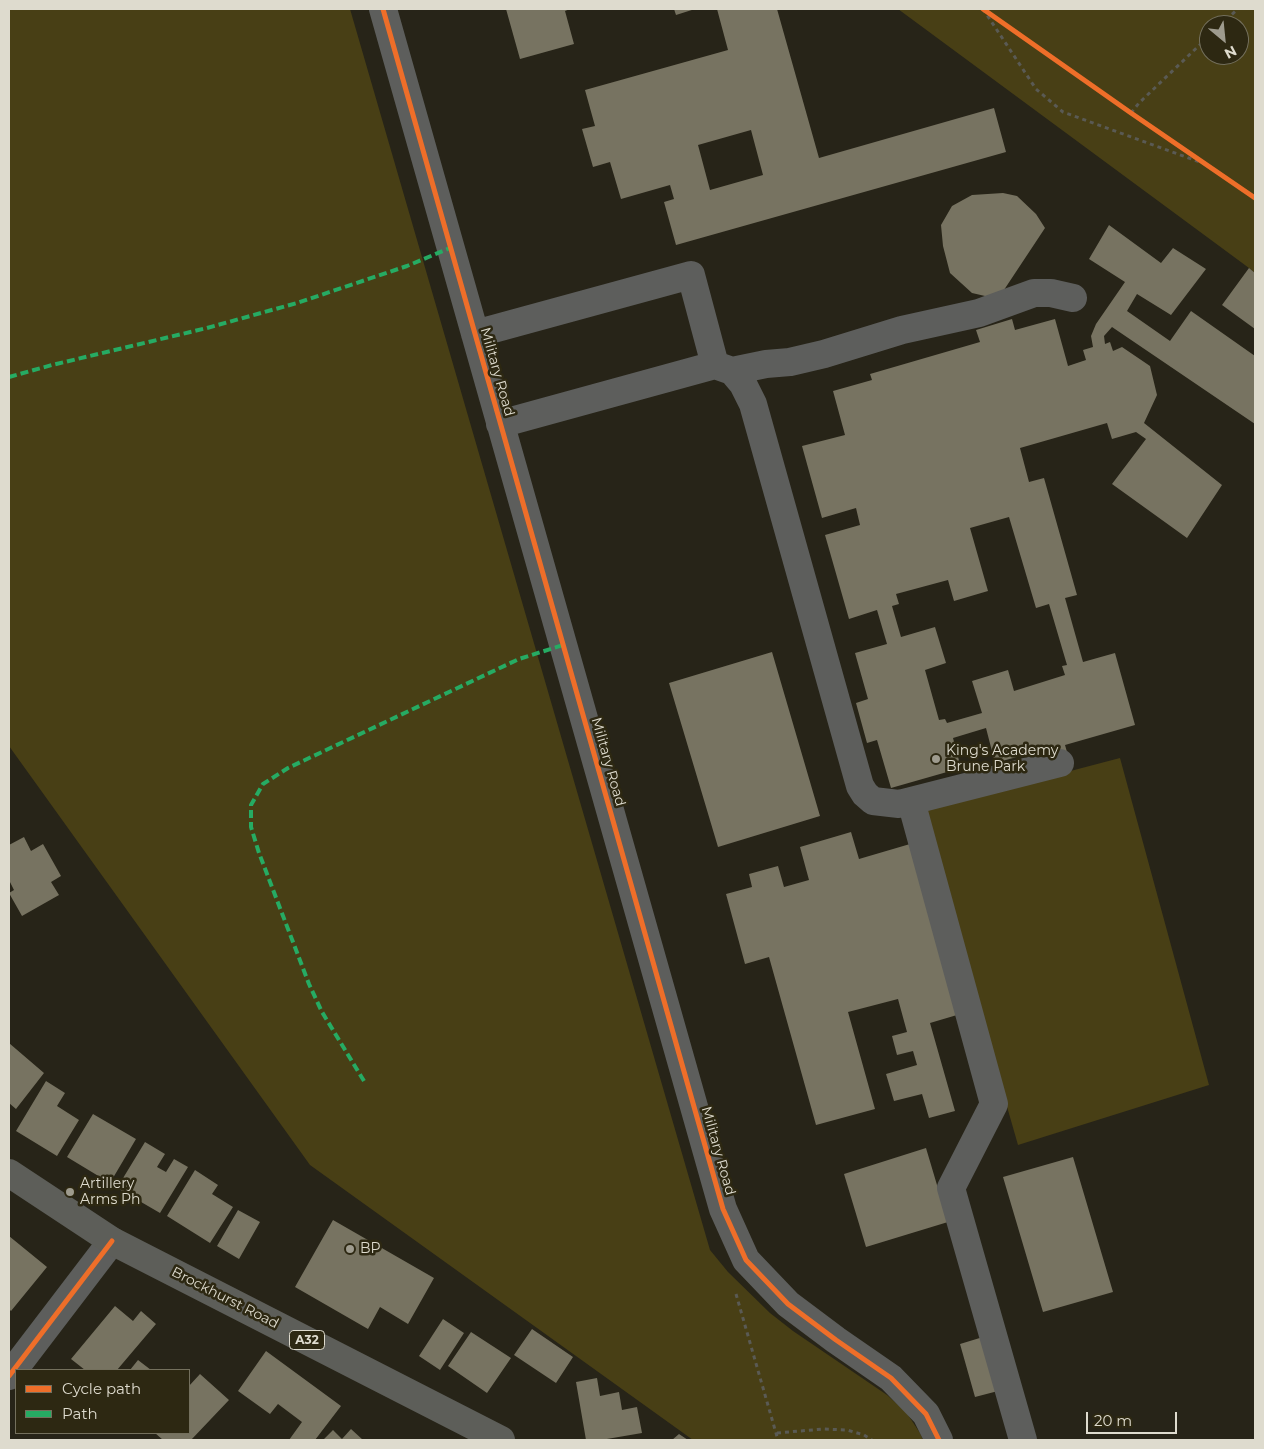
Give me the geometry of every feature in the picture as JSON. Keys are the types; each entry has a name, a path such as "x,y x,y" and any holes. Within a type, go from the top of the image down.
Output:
{"main road":[{"name":"Brockhurst Road","path":"9,1173 112,1241 501,1440"}],"street":[{"name":"Military Road","path":"383,9 723,1209 746,1260 788,1304 891,1378 926,1414 940,1440"},
{"path":"475,334 691,276 724,368 743,384 753,404 860,786 865,794 873,801 899,804 1060,763"},
{"path":"500,424 724,368 790,362 824,354 902,330 980,313 1034,293 1051,293 1074,298"},
{"path":"911,801 994,1104 951,1188 1022,1440"},
{"path":"9,1376 112,1241"}],"path":[{"path":"983,9 999,20"},
{"path":"983,9 1036,89 1063,112 1205,164"},
{"path":"1131,113 1199,46"},
{"path":"1123,108 1138,118"},
{"path":"1183,149 1212,169"},
{"path":"746,1260 736,1295 778,1440"},
{"path":"777,1433 823,1429 847,1430 864,1435 872,1440"}],"shaded area":[{"path":"9,9 350,9 710,1250 728,1272 770,1313 793,1331 887,1395 906,1412 923,1440 693,1440 310,1165 9,746"},
{"path":"898,9 1255,9 1255,273 1249,268"},
{"path":"1120,758 1209,1085 1018,1145 922,810"}],"building":[{"path":"506,9 570,9 565,11 574,44 520,59"},
{"path":"674,9 695,9 676,15"},
{"path":"717,9 777,9 819,158 994,108 1006,152 676,245 664,202 674,199 670,185 621,199 610,162 593,167 582,129 595,126 585,90 728,50","holes":["751,130 763,175 710,190 698,145"]},
{"path":"1003,193 1017,196 1036,214 1045,228 998,299 972,293 950,273 943,246 941,225 952,206 972,195"},
{"path":"1109,225 1161,263 1173,248 1206,269 1171,315 1137,294 1127,311 1170,341 1191,311 1255,356 1255,424 1112,327 1104,336 1105,344 1110,342 1113,351 1122,347 1150,366 1157,395 1144,423 1222,485 1187,538 1112,484 1146,439 1136,432 1112,439 1107,423 1020,448 1029,482 1044,478 1077,595 1065,598 1083,662 1115,653 1135,725 1065,745 1067,752 1051,756 1049,748 995,763 986,728 953,738 961,768 891,788 877,740 867,743 856,703 868,699 855,653 887,644 877,610 849,619 825,535 860,525 856,508 822,518 802,446 845,435 833,391 872,380 870,374 980,342 976,330 1012,319 1015,330 1055,319 1068,366 1086,360 1083,350 1093,347 1091,336 1096,324 1125,282 1089,259","holes":["1009,517 1036,608 1049,604 1067,665 1062,666 1065,675 1014,691 1008,670 972,681 982,713 947,723 945,719 939,720 925,670 946,663 935,627 901,637 892,606 899,604 896,594 948,580 954,601 988,591 970,528"]},
{"path":"1249,268 1255,273 1255,329 1222,305"},
{"path":"772,652 820,816 718,847 669,683"},
{"path":"851,832 859,859 910,844 957,1015 930,1023 955,1111 929,1118 922,1094 894,1101 886,1074 917,1065 913,1051 897,1055 892,1036 907,1032 898,999 848,1012 875,1109 816,1125 769,957 745,964 726,894 752,887 749,874 778,866 784,887 809,880 800,847"},
{"path":"24,837 31,851 43,844 61,876 51,882 59,895 22,916 9,893 14,890 9,880 9,845"},
{"path":"9,1043 44,1073 16,1109 9,1103"},
{"path":"46,1081 65,1093 57,1106 79,1120 57,1156 16,1131"},
{"path":"93,1114 136,1139 110,1183 67,1157"},
{"path":"145,1142 165,1154 157,1167 166,1172 174,1159 188,1167 160,1213 117,1188"},
{"path":"926,1148 948,1222 866,1247 844,1174"},
{"path":"1073,1157 1113,1292 1043,1312 1003,1177"},
{"path":"195,1170 218,1185 212,1194 233,1207 210,1243 167,1216"},
{"path":"238,1210 260,1222 239,1259 217,1246"},
{"name":"BP","path":"333,1220 434,1278 408,1324 380,1307 368,1329 295,1287"},
{"path":"9,1236 47,1267 11,1311 9,1309"},
{"path":"115,1306 133,1321 141,1311 156,1324 118,1369 84,1369 71,1359"},
{"path":"443,1319 464,1333 440,1370 419,1356"},
{"path":"532,1329 573,1357 556,1383 514,1355"},
{"path":"471,1332 511,1358 487,1393 448,1366"},
{"path":"983,1337 998,1391 975,1397 960,1344"},
{"path":"266,1351 341,1406 315,1440 289,1440 302,1422 278,1404 270,1414 238,1391"},
{"path":"138,1360 150,1369 131,1369"},
{"path":"200,1374 229,1400 191,1440 163,1440 156,1434 190,1434 190,1385"},
{"path":"597,1378 600,1396 619,1392 622,1410 637,1407 642,1433 601,1440 586,1440 576,1382"},
{"path":"351,1429 363,1440 323,1440 333,1430 342,1439"},
{"path":"679,1434 688,1440 672,1440"}],"marked path":[{"path":"9,377 207,328 297,303 407,266 450,248"},
{"path":"364,1081 322,1012 309,984 259,853 251,827 251,805 263,784 288,768 519,659 563,645"}],"cycle path":[{"path":"383,9 723,1209 746,1260 788,1304 891,1378 926,1414 939,1440"},
{"path":"983,9 1255,198"},
{"path":"9,1376 112,1241"}],"place":[{"name":"King's Academy Brune Park","path":"936,759"},
{"name":"Artillery Arms Ph","path":"70,1192"},
{"name":"BP","path":"350,1249"}]}
